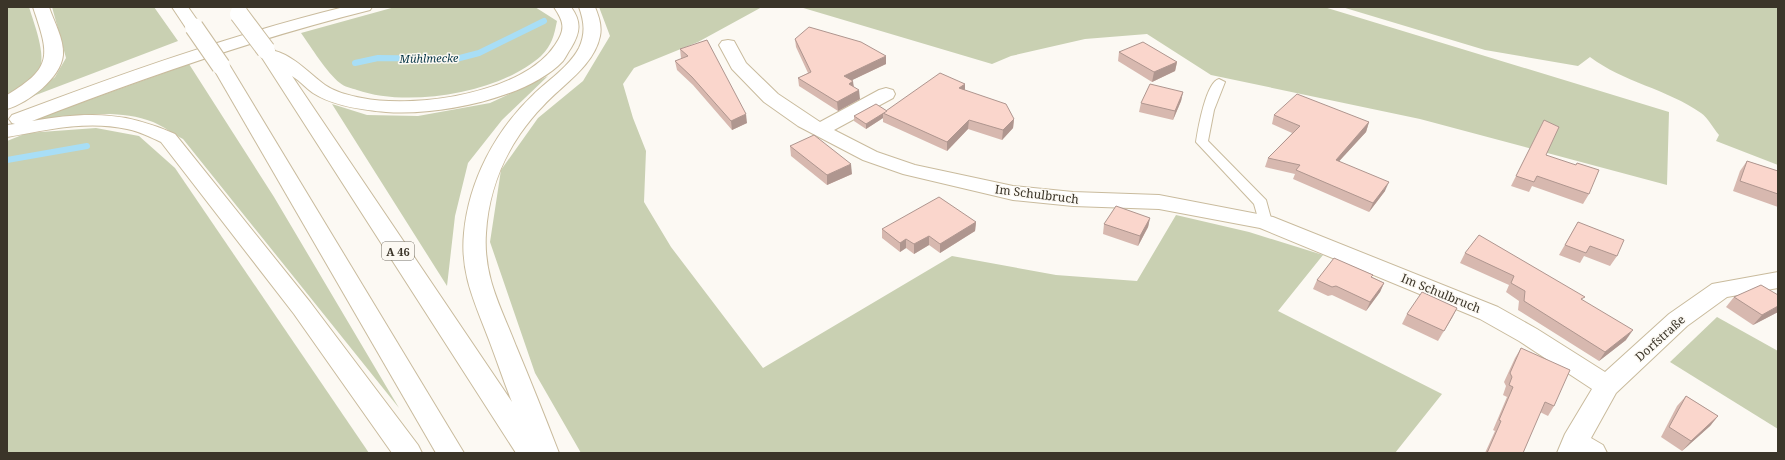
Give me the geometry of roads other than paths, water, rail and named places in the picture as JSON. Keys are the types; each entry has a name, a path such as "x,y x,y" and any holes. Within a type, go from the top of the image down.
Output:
{"main road":[{"path":"7,103 43,77 54,61 53,46 41,7"},
{"path":"180,7 221,66 450,453"},
{"path":"7,113 200,43 254,26 327,7"},
{"path":"7,124 114,83 179,61 256,37 364,7"},
{"path":"266,50 310,80 319,89 347,100 388,107 416,107 448,104 502,90 526,79 546,66 559,54 567,43 570,33 571,24 569,16 562,7"},
{"path":"545,453 494,321 483,298 478,278 474,234 478,207 484,187 500,150 537,101 563,78 577,63 590,44 594,32 594,22 587,7"},
{"name":"A 46","path":"236,11 266,50 531,453"},
{"name":"Im Schulbruch","path":"728,45 738,65 771,98 805,122 870,156 910,170 1013,193 1073,200 1159,202 1265,222 1489,313 1528,334 1607,386"},
{"path":"819,130 886,94"},
{"path":"7,131 66,121 112,120 152,129 168,138 302,308 408,453"},
{"name":"Dorfstraße","path":"1580,449 1607,386 1678,320 1720,290 1778,280"}],"lane":[{"path":"1219,82 1208,110 1202,142 1261,203 1265,222"}],"waterway":[{"name":"Mühlmecke","path":"355,63 378,58 456,59 479,53 544,21"},
{"name":"Mühlmecke","path":"7,160 87,146"}]}
